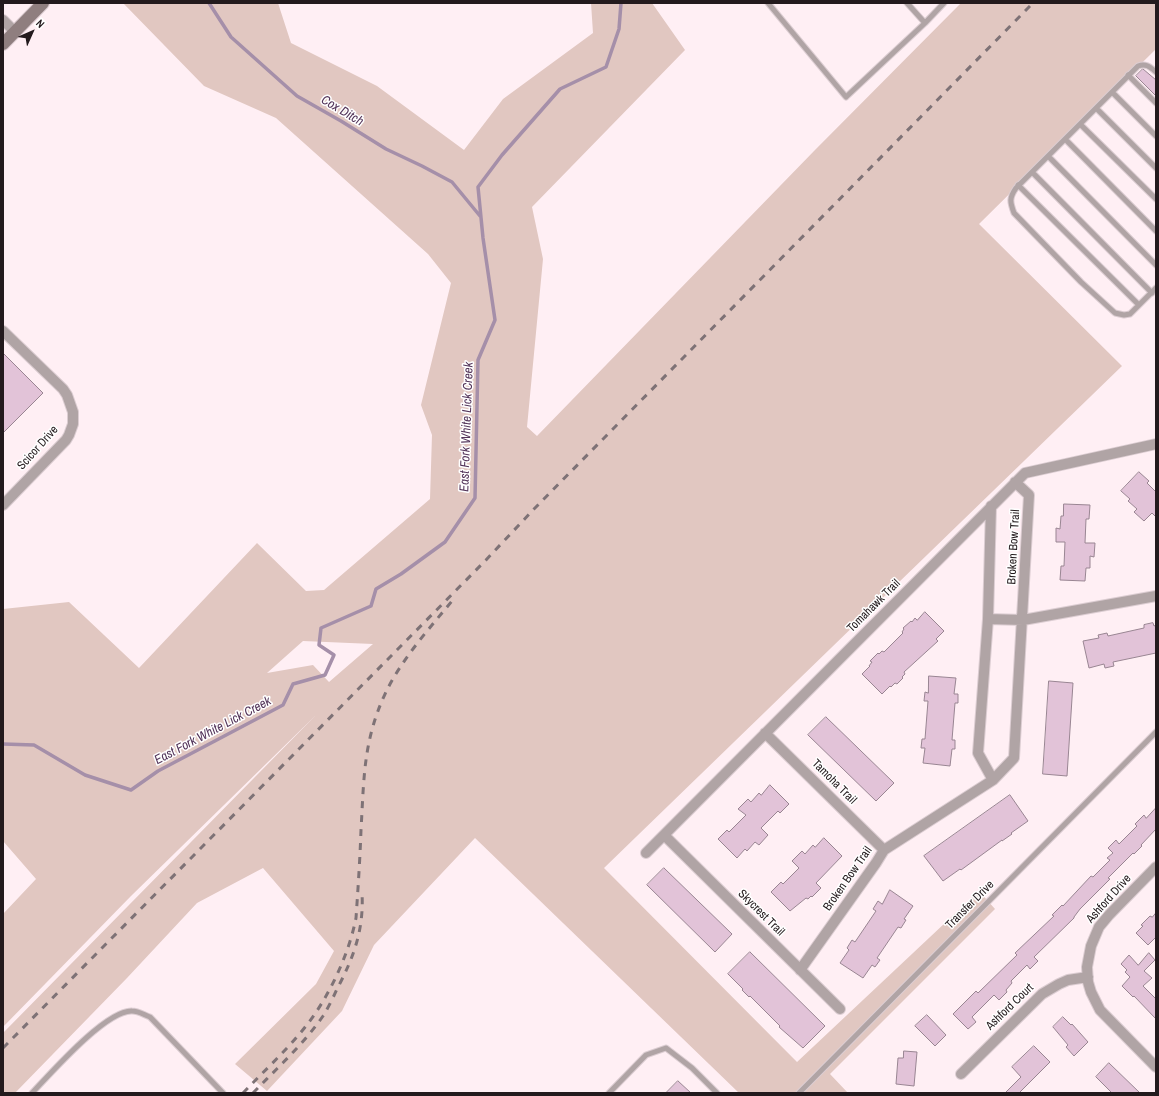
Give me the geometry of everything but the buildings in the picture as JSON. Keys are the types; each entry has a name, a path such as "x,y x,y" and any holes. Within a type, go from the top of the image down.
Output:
{"main road":[{"path":"3,44 43,3"}],"street":[{"path":"3,20 15,32"},
{"name":"Scicor Drive","path":"3,332 63,389 67,395 73,412 72,428 66,440 3,505"},
{"name":"Tomahawk Trail","path":"646,853 1025,473 1156,444"},
{"name":"Broken Bow Trail","path":"800,970 884,850 993,780 1014,758 1029,495 1016,482"},
{"name":"Broken Bow Trail","path":"991,506 988,619 978,753 993,780"},
{"path":"988,619 1023,620 1156,596"},
{"name":"Tamoha Trail","path":"766,733 884,850"},
{"name":"Skycrest Trail","path":"664,835 840,1009"},
{"name":"Ashford Drive","path":"1156,867 1109,915 1096,932 1088,956 1088,977 1091,992 1102,1014 1156,1067"},
{"name":"Ashford Court","path":"961,1074 1034,1001 1046,991 1068,980 1088,977"}],"lane":[{"path":"768,3 846,97 925,23 944,3"},
{"path":"907,3 925,23"},
{"path":"1156,72 1143,64 1138,66 1018,185 1010,196 1010,204 1014,213 1081,282 1115,313 1124,315 1130,314 1156,288"},
{"path":"1128,75 1156,103"},
{"path":"1112,92 1156,136"},
{"path":"1096,108 1156,168"},
{"path":"1080,124 1156,199"},
{"path":"1065,139 1156,231"},
{"path":"1048,156 1156,265"},
{"path":"1032,172 1152,293"},
{"path":"1018,185 1139,305"},
{"name":"Transfer Drive","path":"799,1093 1156,732"},
{"path":"32,1093 95,1029 115,1016 132,1011 142,1013 150,1017 223,1093"},
{"path":"609,1093 646,1055 666,1048 692,1068 717,1093"}],"shaded area":[{"path":"123,3 278,3 291,43 377,86 464,150 503,99 593,33 591,3 652,3 685,50 532,207 543,259 527,427 537,436 814,151 961,3 1156,3 1156,49 979,224 1122,366 604,868 797,1062 979,891 995,909 830,1074 848,1093 739,1093 475,838 374,945 342,1011 267,1091 235,1064 316,984 334,951 263,868 197,903 127,978 15,1093 3,1093 3,1033 316,715 131,896 3,1027 3,914 36,879 3,841 3,609 69,602 139,668 257,543 306,591 324,590 430,499 432,435 421,405 451,283 428,254 276,118 204,86","holes":["303,641 373,644 329,682 313,665 267,673"]}],"waterway":[{"name":"Cox Ditch","path":"209,3 231,37 297,96 386,149 452,182 480,216"},
{"name":"East Fork White Lick Creek","path":"3,744 34,745 85,775 131,790 158,771 283,705 293,684 325,675 334,655 319,645 321,628 371,606 376,589 401,574 445,542 475,498 478,360 495,320 483,238 478,187 502,155 560,89 606,67 619,29 621,3"}],"railway":[{"path":"3,1048 486,560 534,509 1033,3"},
{"path":"243,1093 299,1035 323,1002 337,975 353,932 356,918 364,777 372,728 391,681 416,646 452,601"},
{"path":"253,1093 307,1037 329,1006 348,966 357,942 361,919 362,893"}]}
